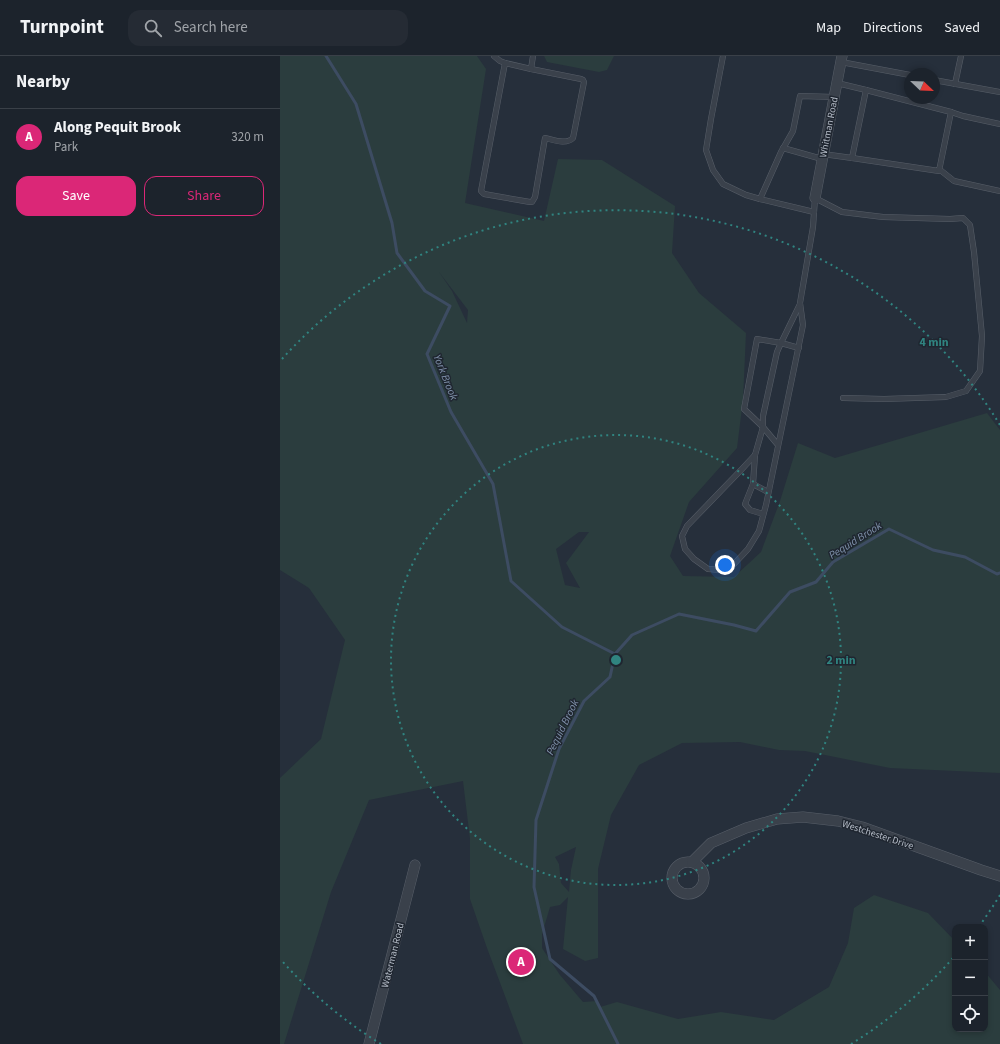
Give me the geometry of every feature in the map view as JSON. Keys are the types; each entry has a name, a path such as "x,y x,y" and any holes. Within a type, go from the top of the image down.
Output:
{"street":[{"name":"Whitman Road","path":"815,198 842,59"},
{"name":"Westchester Drive","path":"692,862 711,843 746,828 777,819 803,817 838,821 862,827 1000,876"},
{"name":"Waterman Road","path":"369,1044 415,865"}],"lane":[{"path":"494,56 505,63 581,78 584,82 573,138 566,142 545,138 535,197 532,202 484,194 482,191 505,63"},
{"path":"531,69 533,56"},
{"path":"723,56 706,150 713,170 724,184 746,195 814,212"},
{"path":"955,84 961,56"},
{"path":"842,59 904,74"},
{"path":"940,81 1000,92"},
{"path":"837,83 963,116 1000,124"},
{"path":"852,158 866,90"},
{"path":"760,199 783,148 793,131 800,96 834,97"},
{"path":"939,169 951,112"},
{"path":"783,148 823,157 852,158 939,171 939,169"},
{"path":"939,169 954,181 1000,191"},
{"path":"763,514 750,510 745,504 753,484 755,455 763,427 763,416 777,352 800,303 815,198 842,212 883,217 963,218 970,225 972,238 982,336 980,371 966,391 946,398 843,398"},
{"path":"755,455 687,526 682,536 685,549 694,559 708,569 722,570 734,564 748,549 759,531 804,325 800,303"},
{"path":"778,445 763,427 744,409 757,339 799,348"},
{"path":"753,484 768,492"}],"shaded area":[{"path":"280,56 477,56 486,69 465,203 544,221 558,159 602,160 675,206 672,253 699,293 746,333 743,400 737,448 689,502 670,556 683,576 734,577 761,552 780,501 798,443 835,458 987,413 1000,430 1000,773 890,768 805,751 779,750 740,742 682,743 639,765 611,815 598,869 598,958 585,961 563,949 568,897 560,905 550,907 542,934 542,948 560,975 583,1002 597,1001 600,1007 617,1002 678,1019 721,1012 774,1020 829,987 848,943 854,908 874,895 928,913 952,938 952,1032 988,1032 988,976 1000,990 1000,1044 523,1044 470,899 470,839 463,781 369,800 331,892 284,1044 280,1044 280,778 321,739 345,640 309,588 280,570","holes":["439,272 468,310 467,323 452,291","579,532 589,532 566,563 580,588 565,585 556,549","576,847 571,870 569,892 561,883 559,864 555,857"]},
{"path":"544,56 614,56 607,70 599,72 547,62"}],"waterway":[{"name":"York Brook","path":"326,56 356,104 392,223 397,253 425,291 450,306 427,354 451,412 493,484 511,581 562,627 615,654"},
{"name":"Pequid Brook","path":"618,1044 594,996 550,959 534,887 536,820 559,749 584,701 610,677 615,654 632,635 679,614 756,631 790,592 816,582 833,562 889,529 933,550 965,557 997,574 1000,573"}],"place":[{"name":"Along Pequit Brook","path":"521,962"}]}
